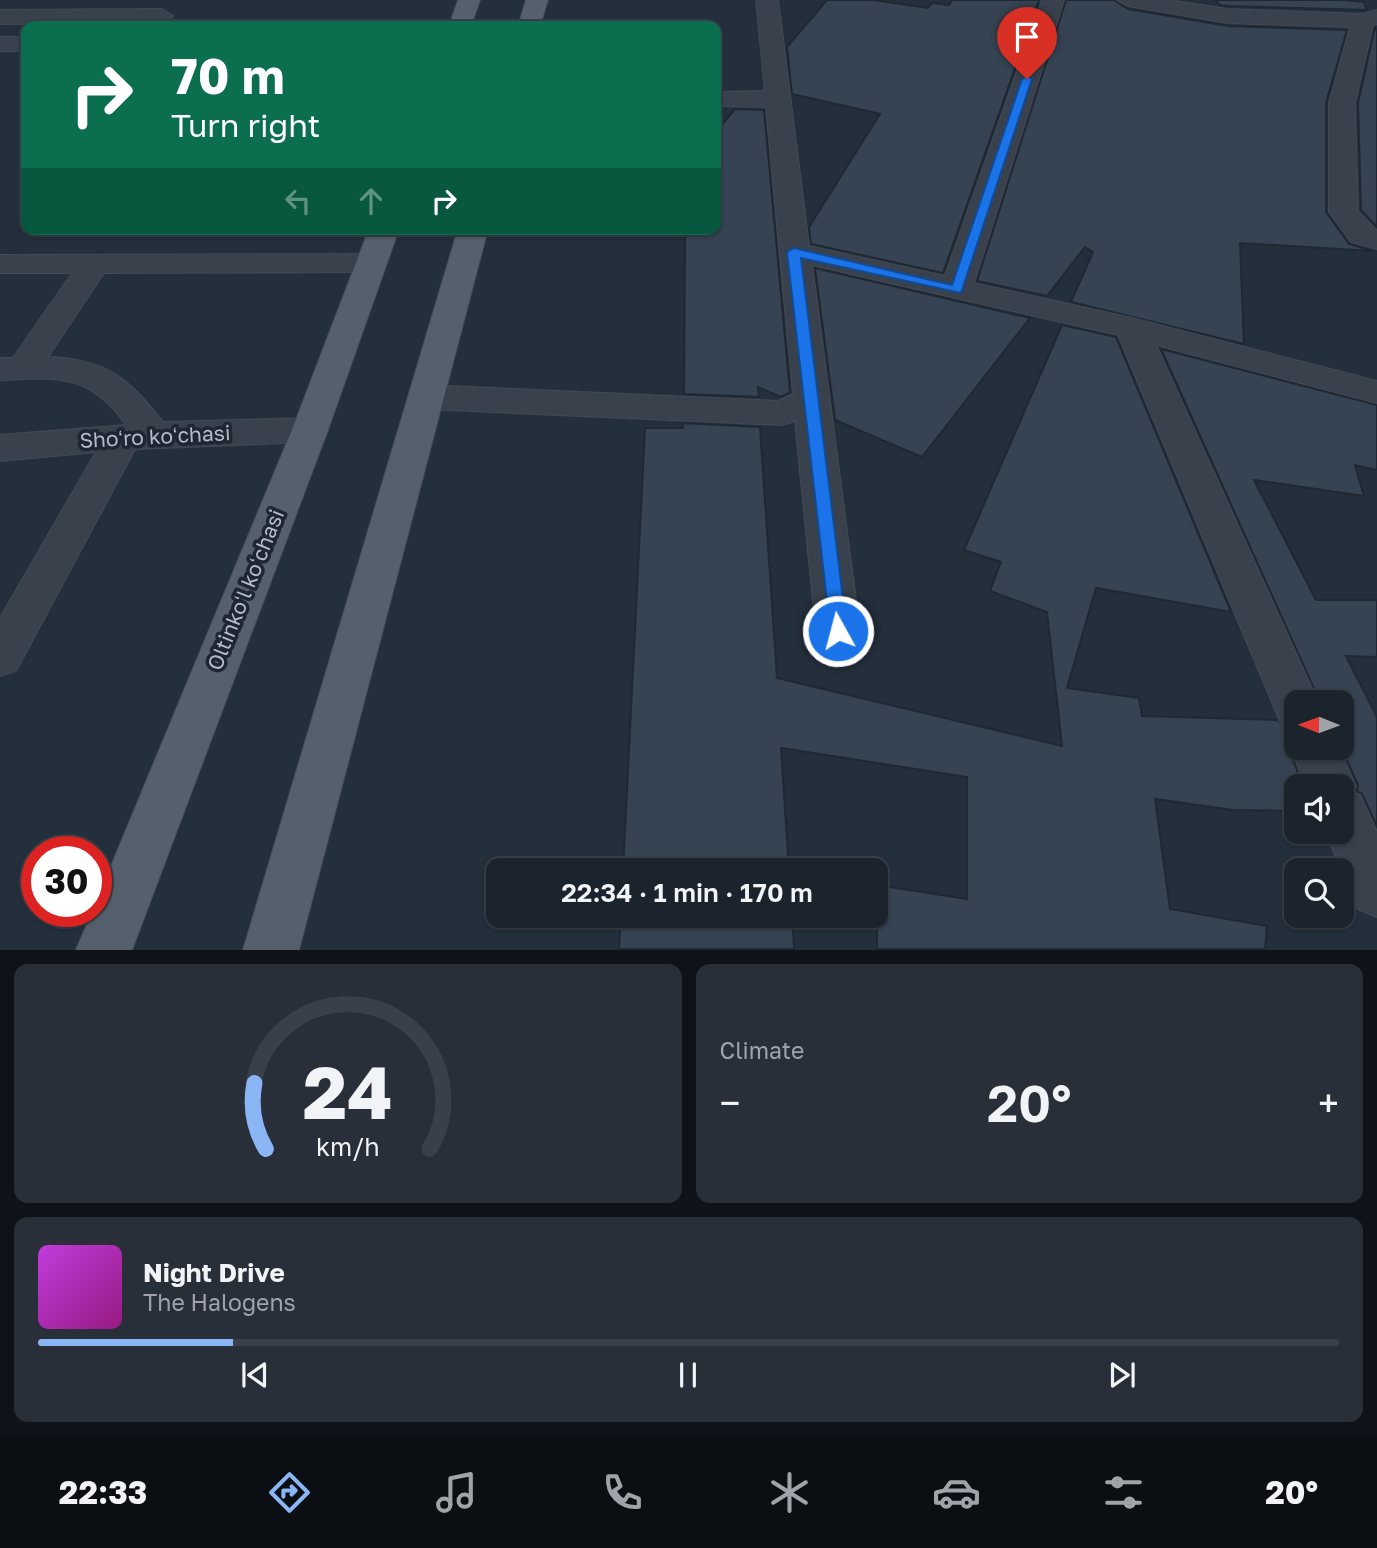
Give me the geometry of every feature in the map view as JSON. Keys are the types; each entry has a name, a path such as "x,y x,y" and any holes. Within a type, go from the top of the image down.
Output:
{"main road":[{"path":"462,21 470,0"},
{"path":"531,21 537,0"},
{"path":"271,950 471,235"},
{"name":"Oltinkoʻl koʻchasi","path":"104,950 310,430 378,246"}],"street":[{"path":"767,0 838,631"},
{"path":"956,290 1053,0"},
{"path":"1128,0 1228,16 1370,19 1342,103 1341,182 1344,212 1362,236 1377,240"},
{"path":"0,17 132,8 162,16 158,21"},
{"path":"1,44 21,44"},
{"path":"721,99 778,99"},
{"path":"0,264 95,263 378,246"},
{"path":"794,252 1132,328 1377,392"},
{"path":"11,368 95,263"},
{"path":"1132,328 1290,690"},
{"path":"0,659 138,436 115,388 92,376 63,368 11,368"},
{"path":"426,397 782,413 811,400"},
{"name":"Shoʻro koʻchasi","path":"0,448 138,436 310,430"},
{"path":"1354,838 1377,891"}],"building":[{"path":"827,0 873,0 928,8 932,3 949,5 952,0 1039,0 943,273 811,244 809,227 880,114 792,94 787,47"},
{"path":"1066,0 1114,0 1128,9 1228,26 1347,30 1326,103 1326,212 1349,244 1373,251 1240,243 1244,344 1071,302 1093,252 1085,247 1047,296 977,281"},
{"path":"1216,0 1344,0 1364,2 1367,10 1228,6 1220,5"},
{"path":"1375,27 1377,227 1361,210 1358,103"},
{"path":"735,109 764,110 790,392 781,397 758,387 759,397 684,394 685,235 721,235 721,126"},
{"path":"815,268 1030,318 922,457 835,420"},
{"path":"1062,325 1116,337 1231,612 1096,588 1067,688 1139,698 1142,716 1277,720 1284,723 1284,760 1293,760 1297,774 1284,774 1284,811 1233,810 1155,799 1170,909 1267,926 1265,949 877,949 877,928 888,928 888,887 967,899 967,777 781,748 788,858 624,858 645,428 683,428 683,423 760,427 777,678 1062,746 1047,612 990,591 1001,562 964,550"},
{"path":"1161,349 1377,405 1377,470 1355,465 1364,496 1254,480 1316,600 1377,600 1377,657 1346,656 1377,717 1377,826 1362,794 1357,791 1358,785 1347,760 1354,760 1354,690 1315,690"},
{"path":"620,928 793,928 794,949 619,949"}],"route":[{"path":"838,631 794,252 956,290 1027,79"}]}
